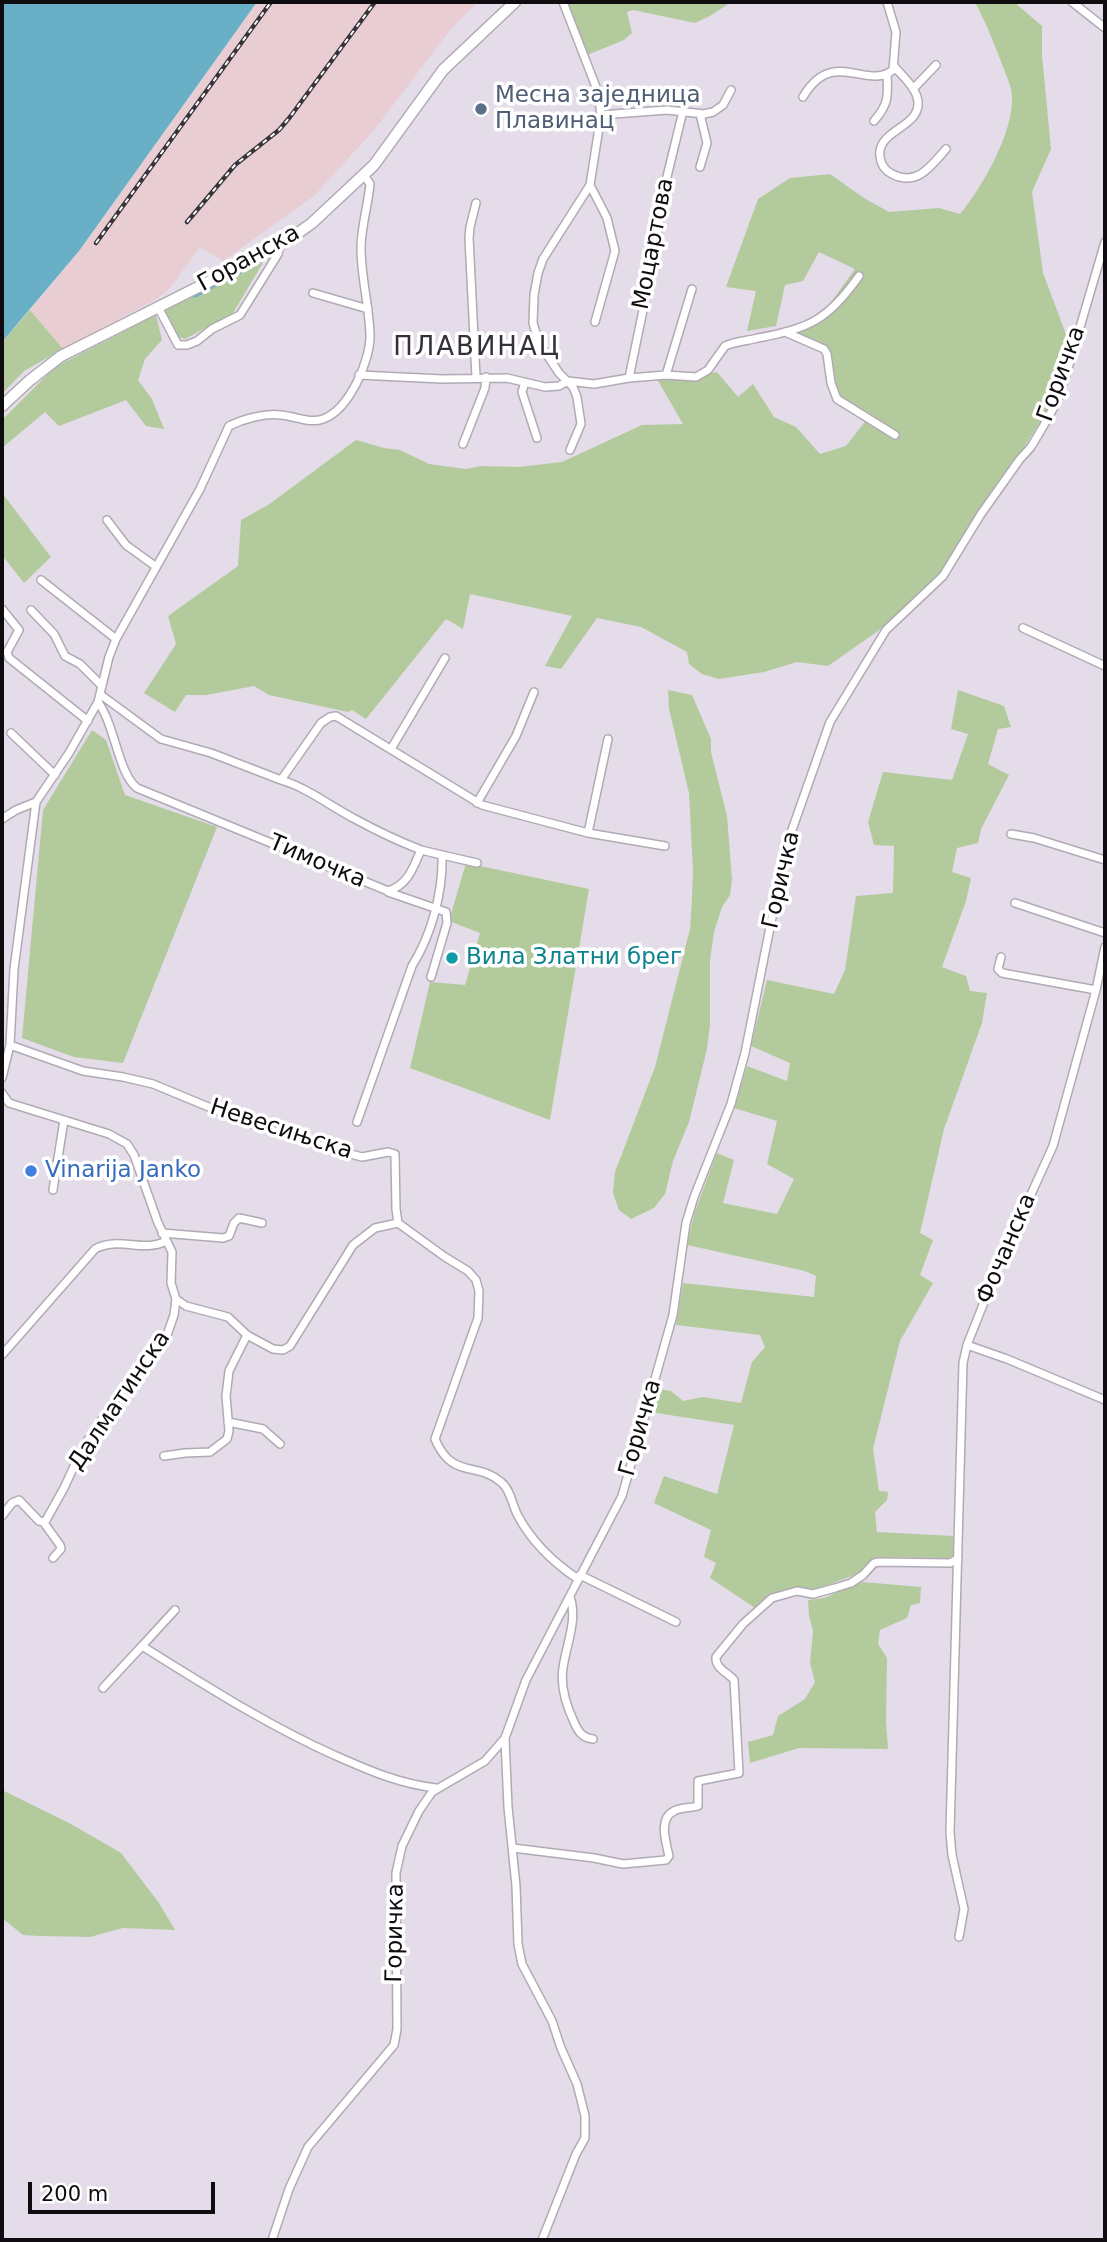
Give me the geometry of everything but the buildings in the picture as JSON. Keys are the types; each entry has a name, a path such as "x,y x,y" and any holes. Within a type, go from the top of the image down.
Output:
{"main road":[{"name":"Горанска","path":"2,406 61,356 279,246 312,223 382,155 443,70 515,2"}],"street":[{"path":"563,2 598,92 601,116 590,185 543,259 534,295 533,323 539,343 553,366 575,390 581,421 570,450"},
{"path":"887,2 896,32 894,66 918,97 917,110 909,121 883,143 880,156 883,166 891,174 916,178 946,149"},
{"path":"1072,2 1105,28"},
{"path":"913,89 936,65"},
{"path":"874,121 882,113 888,98 887,74 894,66"},
{"path":"803,97 817,81 836,71 887,74"},
{"path":"601,116 667,110 700,114 713,112 723,105 731,90"},
{"name":"Моцартова","path":"629,377 655,252 663,193 683,111"},
{"path":"700,114 707,143 700,167"},
{"path":"2,1078 9,1045 14,969 36,802 88,721 100,695 116,639 207,475 229,426 275,414 316,421 323,419 344,404 354,390 369,345 361,247 370,184 364,175"},
{"path":"590,185 607,218 615,251 594,322"},
{"path":"476,203 469,238 476,377"},
{"name":"Горичка","path":"272,2240 289,2189 309,2147 394,2045 397,2029 395,1933 398,1862 411,1825 436,1788 485,1761 505,1738 526,1680 622,1496 673,1315 686,1223 731,1104 748,1043 786,847 830,722 886,629 943,576 981,514 1031,447 1044,425 1066,375 1105,242"},
{"path":"158,307 178,345 197,341 242,312 278,254 279,246"},
{"path":"359,375 442,379 507,378 551,387 568,381 601,384 629,377 666,375 692,378 700,376 712,366 725,346 809,325 826,315 859,276"},
{"path":"666,375 692,289"},
{"path":"313,293 368,309"},
{"path":"785,332 824,349 837,399 895,435"},
{"path":"463,444 485,388 486,377"},
{"path":"526,382 522,392 537,438"},
{"path":"107,520 126,545 155,566"},
{"path":"41,580 116,639"},
{"path":"2,609 19,630 7,652 9,657 88,721"},
{"path":"31,610 54,634 65,656 79,664 100,695 161,739 211,753 304,788 397,841 421,850 477,863"},
{"path":"1023,628 1105,666"},
{"path":"391,749 445,659"},
{"path":"477,803 516,736 534,692"},
{"name":"Тимочка","path":"100,695 127,776 137,788 388,891 411,875 421,850"},
{"path":"281,780 321,723 330,717 340,718 488,808 589,833 665,846"},
{"path":"11,733 55,775"},
{"path":"589,833 608,739"},
{"path":"2,819 36,802"},
{"path":"1012,834 1105,860"},
{"path":"357,1122 412,966 422,950 442,879 442,855"},
{"path":"388,891 446,912 447,918 430,977"},
{"path":"1015,903 1105,933"},
{"name":"Фочанска","path":"958,1937 964,1909 952,1855 950,1832 963,1372 967,1345 1022,1210 1053,1146 1096,990 1105,947"},
{"path":"1001,957 998,970 1002,973 1096,990"},
{"name":"Невесињска","path":"9,1045 83,1071 123,1076 153,1084 240,1120 332,1149 362,1157 396,1154 398,1223"},
{"path":"2,1093 9,1103 109,1133 127,1144 134,1155 162,1233 172,1252 171,1283 176,1299 186,1306 228,1317 247,1335 276,1350 288,1348 353,1245 375,1228 398,1223 438,1253 468,1271 476,1280 479,1291 478,1318 435,1439 441,1452 456,1465 501,1481 519,1517 546,1554 561,1567 676,1622"},
{"path":"53,1190 64,1120"},
{"path":"162,1233 223,1238 229,1236 239,1218 262,1223"},
{"path":"2,1355 95,1249 110,1243 152,1245 166,1241"},
{"name":"Далматинска","path":"44,1523 83,1447 129,1380 166,1338 176,1299"},
{"path":"164,1456 185,1452 210,1452 227,1439 229,1431 226,1396 229,1371 247,1335"},
{"path":"967,1345 1105,1400"},
{"path":"228,1422 263,1429 281,1444"},
{"path":"2,1516 12,1503 19,1500 44,1523 60,1545 61,1549 53,1558"},
{"path":"513,1848 623,1864 666,1860 669,1856 664,1830 666,1820 674,1811 698,1806 698,1781 739,1773 734,1680 720,1668 716,1657 743,1624 772,1598 797,1591 813,1594 835,1588 858,1579 874,1563 950,1563 958,1559"},
{"name":"Горичка","path":"570,1597 573,1621 563,1668 563,1689 578,1731 585,1738 593,1739"},
{"path":"103,1688 175,1610"},
{"path":"142,1646 267,1722 322,1750 388,1778 414,1786 436,1788"},
{"path":"505,1738 518,1944 522,1964 552,2021 583,2104 585,2138 542,2240"}],"shaded area":[{"path":"257,2 478,2 450,30 375,129 314,196 223,261 200,247 170,288 158,298 63,349 30,310 79,251"}],"green space":[{"path":"567,2 731,2 695,23 633,10 627,12 632,33 624,40 587,55"},
{"path":"975,2 1014,2 1042,26 1042,55 1051,149 1032,192 1043,273 1070,345 1051,405 950,563 885,626 828,666 797,662 764,672 719,679 702,674 689,664 687,652 641,627 597,618 561,669 545,666 572,616 470,594 463,629 446,619 366,719 352,710 348,712 269,695 254,686 206,695 186,695 175,712 144,693 176,644 168,616 238,566 241,520 268,505 356,440 400,450 429,464 466,469 562,462 642,425 683,424 657,379 717,372 738,397 753,384 774,417 796,427 820,454 846,446 871,414 839,397 827,348 794,332 824,312 855,269 819,252 803,281 785,285 776,326 747,331 756,291 726,287 758,199 790,178 830,174 889,212 939,208 960,214 978,190 995,159 1007,127 1012,98 1010,84"},
{"path":"267,256 233,313 185,339 175,336 164,310"},
{"path":"30,310 63,349 24,371 2,394 2,342"},
{"path":"156,315 162,340 145,359 138,380 152,399 164,429 146,426 126,400 59,426 45,412 2,448 2,420 55,367"},
{"path":"2,493 51,557 24,583 2,555"},
{"path":"668,690 692,695 711,739 711,752 727,816 732,880 730,895 722,907 714,932 710,960 710,1025 707,1049 689,1122 673,1161 665,1194 654,1208 631,1219 619,1210 613,1193 615,1172 655,1067 690,929 693,871 689,793 669,709"},
{"path":"958,690 1004,706 1011,727 998,729 988,764 1009,775 981,829 978,843 957,848 952,872 971,878 966,901 942,967 966,976 970,991 987,993 982,1023 944,1129 920,1233 933,1240 920,1275 933,1283 900,1341 873,1449 879,1491 888,1492 887,1500 875,1512 877,1532 954,1536 954,1556 882,1557 871,1561 857,1574 814,1590 796,1587 769,1594 755,1608 710,1578 716,1563 704,1557 711,1530 654,1503 664,1476 717,1494 734,1425 650,1412 658,1389 671,1391 683,1401 703,1397 741,1403 752,1362 765,1347 760,1335 676,1325 683,1283 814,1297 816,1276 805,1271 687,1245 694,1214 717,1153 734,1160 723,1203 777,1214 794,1179 767,1164 777,1121 734,1108 747,1066 787,1081 790,1063 751,1046 767,980 834,994 845,970 856,896 893,893 894,846 874,845 868,822 883,772 952,780 968,734 951,729"},
{"path":"92,730 106,740 125,795 217,827 123,1063 74,1057 22,1038 43,810"},
{"path":"466,863 589,889 550,1120 410,1068 430,982 465,985 480,933 449,921"},
{"path":"862,1582 921,1587 920,1603 911,1605 907,1618 880,1630 878,1644 887,1658 888,1749 799,1748 750,1763 748,1742 773,1735 778,1716 805,1699 815,1682 810,1663 813,1631 808,1600 824,1598"},
{"path":"2,1790 71,1824 121,1853 159,1903 175,1930 123,1928 90,1937 23,1935 2,1918"}],"water":[{"path":"2,2 257,2 79,251 2,342"}],"waterway":[{"path":"195,294 246,267"}],"railway":[{"path":"96,243 271,2"},
{"path":"187,222 235,165 279,130 375,2"}],"place":[{"name":"Месна заједница Плавинац","path":"481,109"},
{"name":"Вила Златни брег","path":"452,958"},
{"name":"Vinarija Janko","path":"31,1171"}],"district":[{"name":"ПЛАВИНАЦ","path":"477,348"}]}
